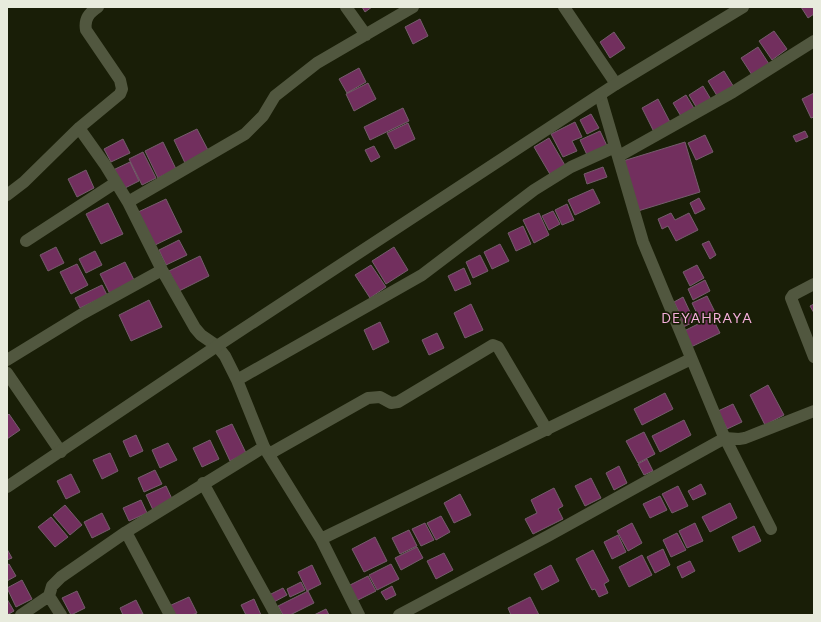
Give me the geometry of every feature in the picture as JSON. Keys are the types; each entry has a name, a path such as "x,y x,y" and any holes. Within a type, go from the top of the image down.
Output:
{"street":[{"path":"7,195 24,182 79,128 120,94 122,89 120,80 86,30 86,20 88,15 98,7"},
{"path":"346,7 366,35"},
{"path":"128,202 245,134 257,124 275,96 317,63 414,7"},
{"path":"564,7 616,84"},
{"path":"7,487 217,346 616,84 743,7"},
{"path":"237,380 422,275 534,190 572,167 617,152 733,92 814,41"},
{"path":"600,95 642,242 725,438 771,529"},
{"path":"79,128 106,166 128,202 162,270 195,328 201,335 217,346 225,356 267,450 321,539 359,615"},
{"path":"26,241 115,183"},
{"path":"7,360 82,314 162,270"},
{"path":"814,284 793,294 791,298 814,357"},
{"path":"61,615 50,596 52,586 61,577 126,532 203,483 368,398 377,396 391,403 398,402 492,345 498,347 547,430"},
{"path":"321,539 691,359"},
{"path":"7,373 61,452"},
{"path":"399,615 548,536 725,438 745,438 814,411"},
{"path":"203,483 276,615"},
{"path":"126,532 170,615"},
{"path":"22,615 50,596"}],"building":[{"path":"362,7 372,7 365,12"},
{"path":"801,7 814,7 814,14 808,18"},
{"path":"420,19 428,36 413,44 405,27"},
{"path":"774,31 787,49 772,60 759,41"},
{"path":"614,32 625,48 610,58 600,42"},
{"path":"758,47 769,64 752,75 741,58"},
{"path":"359,68 366,82 347,93 339,79"},
{"path":"724,71 735,89 719,99 708,81"},
{"path":"368,83 376,99 354,111 346,94"},
{"path":"703,86 712,101 698,110 689,95"},
{"path":"814,93 814,117 811,118 802,99"},
{"path":"686,95 695,110 682,118 673,103"},
{"path":"658,99 671,124 654,132 642,108"},
{"path":"403,108 409,121 370,140 364,127"},
{"path":"591,114 599,128 587,134 580,120"},
{"path":"575,122 582,137 572,141 577,151 563,157 551,134"},
{"path":"408,123 415,139 395,149 387,133"},
{"path":"197,129 209,152 185,163 174,140"},
{"path":"600,131 608,148 588,157 580,140"},
{"path":"805,131 808,137 796,142 793,136"},
{"path":"705,135 713,152 696,160 688,143"},
{"path":"549,138 566,167 551,176 534,147"},
{"path":"123,139 130,153 111,162 104,149"},
{"path":"163,142 176,169 158,178 145,151"},
{"path":"685,142 700,192 638,211 623,161"},
{"path":"374,146 380,157 371,162 365,150"},
{"path":"143,152 156,178 142,185 129,159"},
{"path":"130,162 139,181 121,190 111,171"},
{"path":"603,167 607,177 587,184 584,174"},
{"path":"86,170 94,188 77,197 68,179"},
{"path":"593,189 600,203 575,215 568,200"},
{"path":"699,198 705,209 695,214 690,203"},
{"path":"166,199 182,232 153,246 136,213"},
{"path":"108,203 123,234 101,244 86,214"},
{"path":"567,204 574,220 562,225 555,210"},
{"path":"553,211 560,224 549,230 542,216"},
{"path":"539,213 549,235 534,243 523,220"},
{"path":"671,213 675,220 689,213 698,230 676,241 668,226 662,229 658,219"},
{"path":"523,226 531,244 516,251 508,233"},
{"path":"179,240 187,255 166,265 159,250"},
{"path":"709,241 716,255 710,259 702,244"},
{"path":"500,244 509,261 492,269 484,252"},
{"path":"56,247 64,263 48,271 40,255"},
{"path":"394,247 408,270 386,284 372,261"},
{"path":"95,251 102,265 86,273 79,259"},
{"path":"480,255 488,271 473,278 466,262"},
{"path":"200,256 209,276 179,291 169,271"},
{"path":"125,262 135,282 110,294 100,274"},
{"path":"77,264 88,285 71,294 60,272"},
{"path":"371,265 386,287 370,298 355,275"},
{"path":"697,265 704,278 690,286 683,272"},
{"path":"464,268 471,284 455,291 448,276"},
{"path":"705,280 710,291 693,300 688,289"},
{"path":"102,285 107,295 80,308 75,298"},
{"path":"707,296 715,312 700,320 692,303"},
{"path":"683,297 690,312 681,316 674,302"},
{"path":"149,300 162,327 131,341 119,315"},
{"path":"471,304 483,330 465,338 454,313"},
{"path":"814,304 814,313 810,306"},
{"path":"691,313 696,321 681,328 677,320"},
{"path":"712,317 720,333 691,347 684,331"},
{"path":"380,322 389,342 373,350 364,330"},
{"path":"437,333 444,348 429,355 422,340"},
{"path":"768,385 784,415 765,425 750,395"},
{"path":"665,393 673,409 642,425 634,409"},
{"path":"733,404 742,422 727,429 718,411"},
{"path":"9,414 20,430 7,439 7,416"},
{"path":"684,420 691,435 660,452 652,436"},
{"path":"232,424 246,453 230,461 216,431"},
{"path":"644,432 655,454 638,463 626,441"},
{"path":"136,435 143,451 130,457 123,441"},
{"path":"210,440 219,459 202,467 193,448"},
{"path":"168,443 177,460 160,468 152,450"},
{"path":"110,453 118,471 102,479 93,460"},
{"path":"647,459 653,471 644,475 638,464"},
{"path":"619,466 627,483 614,490 606,473"},
{"path":"155,470 162,484 144,492 138,478"},
{"path":"71,474 80,492 66,499 57,481"},
{"path":"591,478 601,498 585,506 575,486"},
{"path":"701,484 706,494 693,500 688,491"},
{"path":"166,486 173,501 153,510 146,495"},
{"path":"678,486 688,506 672,513 662,494"},
{"path":"554,488 563,506 558,509 563,519 533,534 525,519 537,513 531,500"},
{"path":"460,494 471,515 454,523 444,503"},
{"path":"660,496 667,510 650,518 643,504"},
{"path":"141,500 147,513 129,521 123,508"},
{"path":"730,503 737,518 710,532 702,517"},
{"path":"65,505 82,525 70,535 53,515"},
{"path":"102,513 110,529 92,538 84,522"},
{"path":"441,516 450,532 436,540 427,523"},
{"path":"51,517 68,537 55,547 38,527"},
{"path":"425,523 434,540 421,546 412,529"},
{"path":"632,523 642,543 628,551 617,531"},
{"path":"695,523 703,541 687,548 679,531"},
{"path":"754,526 761,541 739,552 732,537"},
{"path":"409,530 417,546 400,554 392,538"},
{"path":"677,533 686,550 671,557 663,540"},
{"path":"618,535 626,552 612,559 604,542"},
{"path":"375,537 387,561 364,572 352,549"},
{"path":"417,547 423,558 401,570 395,558"},
{"path":"7,549 12,558 7,560"},
{"path":"663,549 670,565 655,573 647,557"},
{"path":"593,550 609,581 604,584 608,593 599,597 595,589 592,590 576,559"},
{"path":"444,553 453,570 436,579 427,561"},
{"path":"642,555 652,575 629,587 619,567"},
{"path":"690,561 695,571 682,578 677,567"},
{"path":"9,564 16,576 7,581 7,565"},
{"path":"391,564 399,579 377,590 369,575"},
{"path":"312,565 321,584 307,591 298,572"},
{"path":"551,565 559,581 542,590 534,574"},
{"path":"368,576 376,591 354,602 346,587"},
{"path":"22,580 32,599 16,607 7,588"},
{"path":"301,582 305,590 290,597 287,589"},
{"path":"392,586 396,595 386,600 381,592"},
{"path":"283,588 287,595 272,603 269,595"},
{"path":"77,591 85,608 71,615 62,598"},
{"path":"308,591 314,603 290,615 283,615 278,606"},
{"path":"189,597 197,613 192,615 173,615 169,606"},
{"path":"530,597 539,615 511,615 508,608"},
{"path":"7,599 14,611 7,615"},
{"path":"254,599 261,615 246,615 241,605"},
{"path":"136,600 143,614 123,615 120,608"},
{"path":"326,609 329,615 314,615"}],"district":[{"name":"DEYAHRAYA","path":"707,318"}]}
